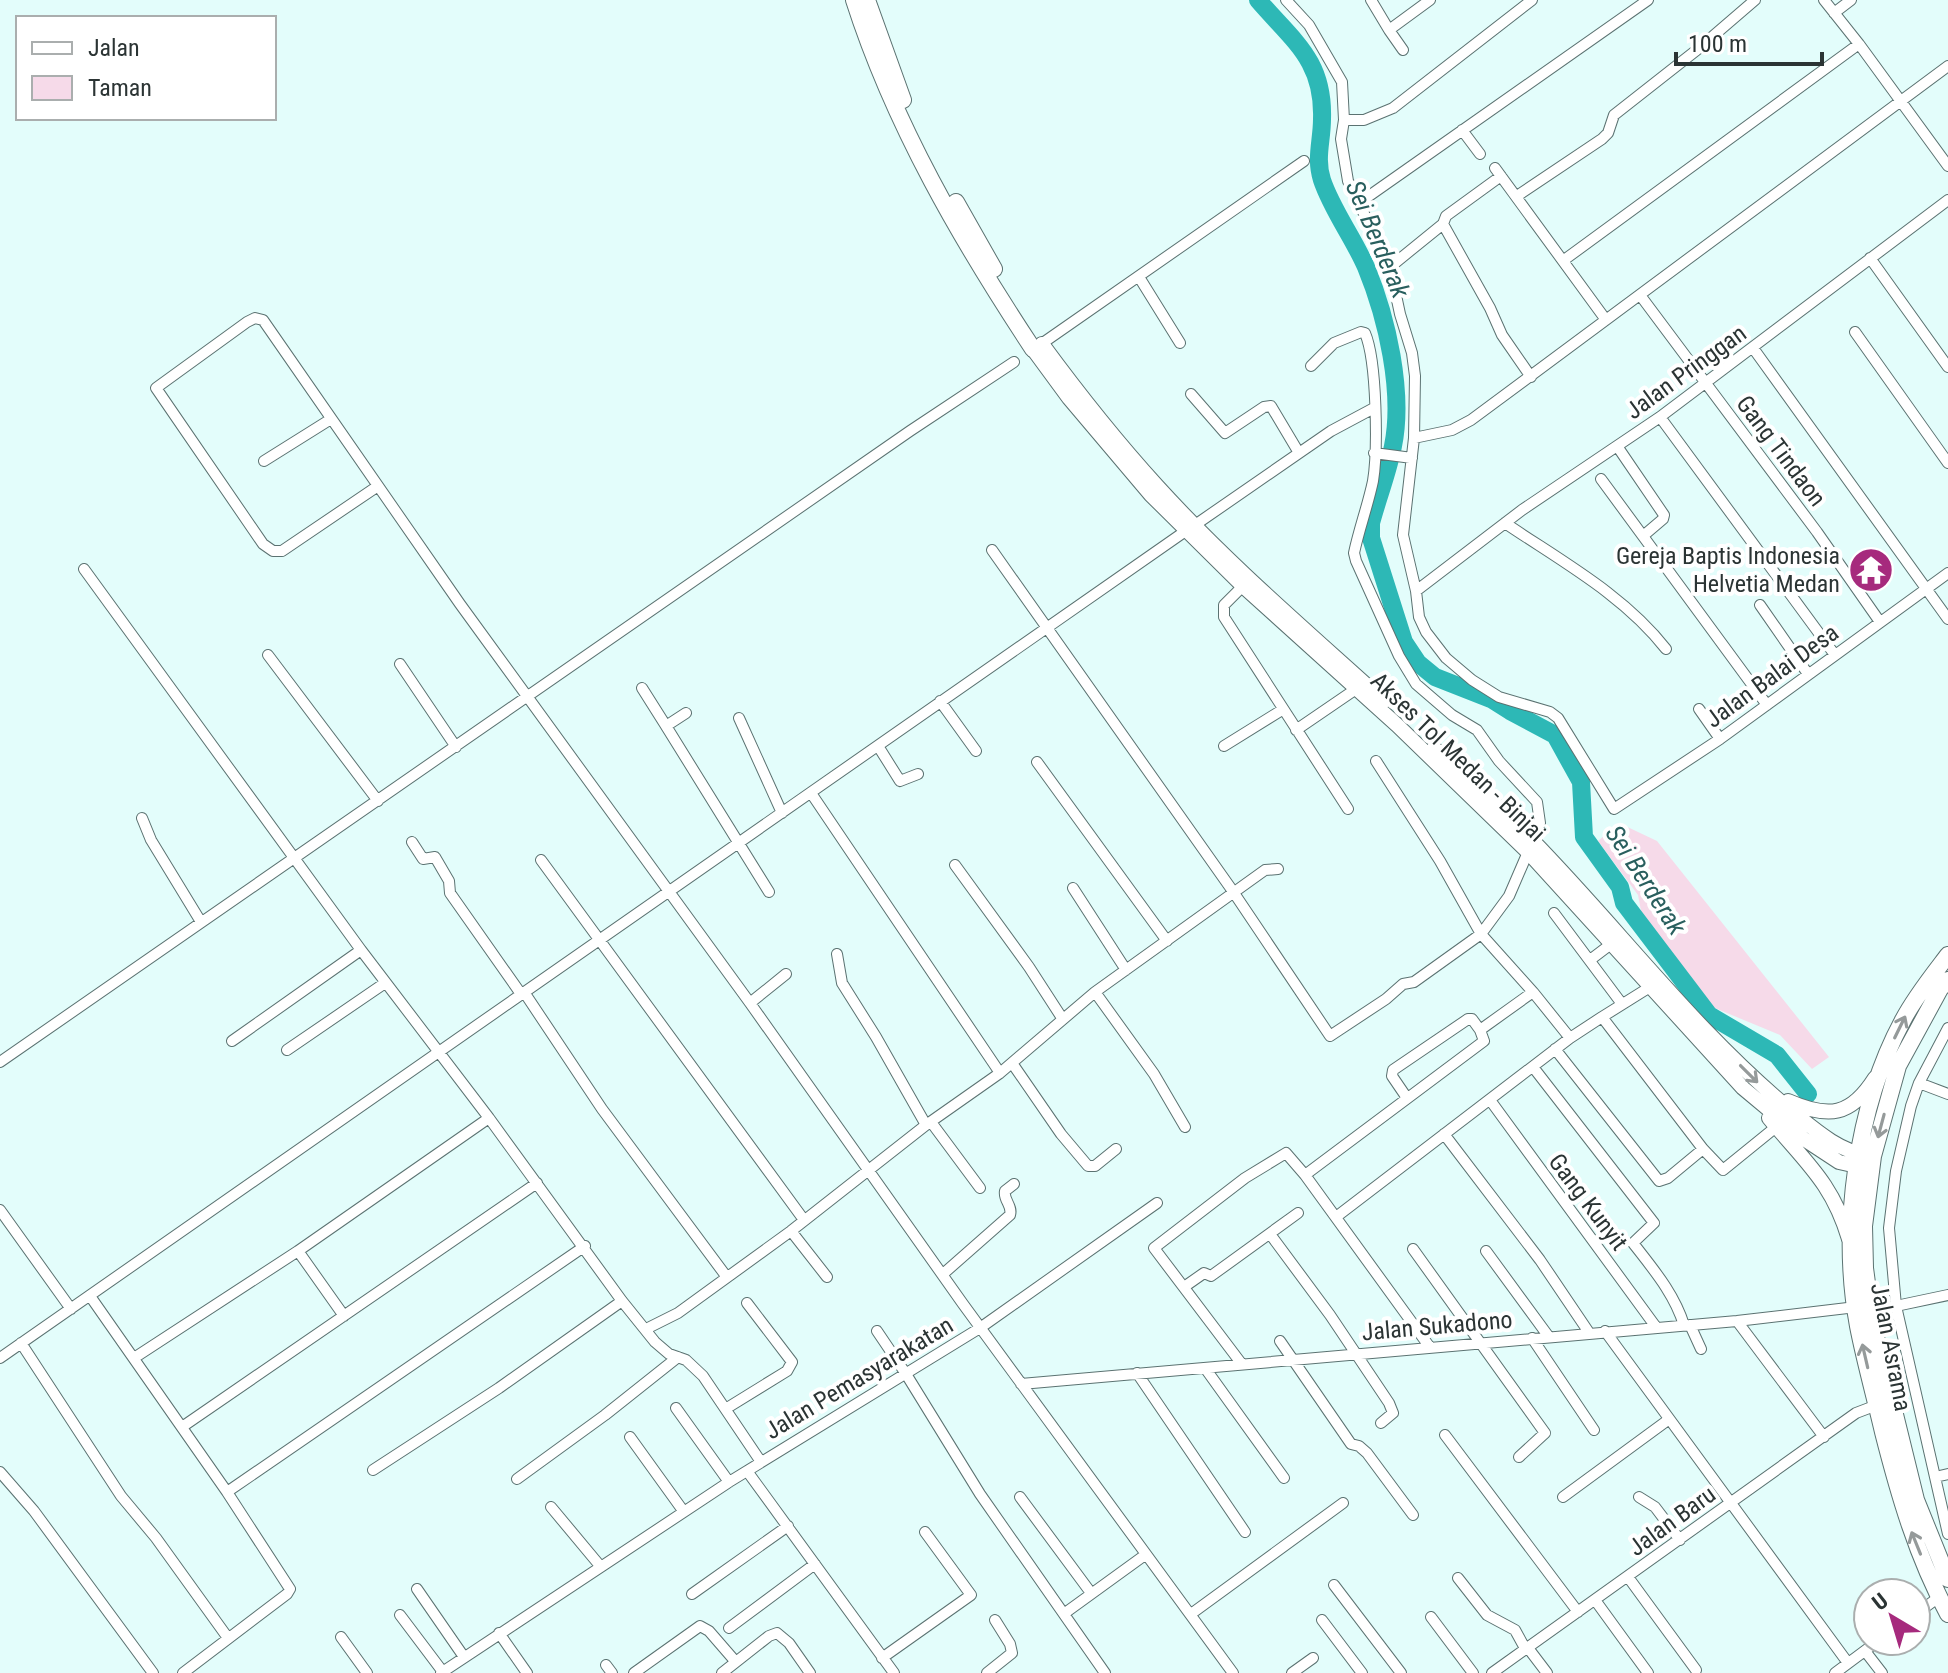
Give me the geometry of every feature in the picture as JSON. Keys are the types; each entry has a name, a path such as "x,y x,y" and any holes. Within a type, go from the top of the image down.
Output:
{"highway":[{"path":"854,0 886,86 919,157 980,266 1038,346"},
{"path":"867,0 899,90 922,138 1038,346"},
{"name":"Jalan Asrama","path":"1948,955 1902,1021 1882,1066 1851,1247 1856,1307 1872,1407 1901,1502 1948,1614"},
{"name":"Jalan Asrama","path":"1948,980 1932,1002 1898,1066 1865,1161 1864,1226 1865,1268 1872,1321 1872,1407 1916,1500 1948,1579"}],"main road":[{"name":"Akses Tol Medan - Binjai","path":"1038,346 1123,455 1243,586 1302,633 1356,689 1530,846"},
{"name":"Akses Tol Medan - Binjai","path":"1191,528 1530,846 1615,941 1769,1093 1815,1130 1865,1161"},
{"name":"Akses Tol Medan - Binjai","path":"1615,941 1650,987 1749,1094 1839,1162 1865,1161"},
{"path":"1769,1093 1804,1108 1843,1109 1855,1105 1882,1066"},
{"path":"1749,1094 1832,1193 1851,1247"}],"street":[{"path":"1286,0 1309,25 1337,72 1344,96 1341,139 1348,181 1390,267 1412,353 1415,376 1414,438 1409,457 1403,535 1416,591"},
{"path":"1371,0 1403,50"},
{"path":"1389,30 1430,0"},
{"path":"1344,120 1364,120 1393,108 1532,0"},
{"path":"1359,203 1648,0"},
{"path":"1517,196 1602,139 1608,133 1614,115 1755,0"},
{"path":"1824,0 1948,166"},
{"path":"1834,13 1851,0"},
{"path":"1564,260 1859,44"},
{"path":"1414,438 1460,427 1948,66"},
{"path":"1462,130 1480,154"},
{"path":"1038,346 1304,161"},
{"path":"1390,267 1443,224 1446,216 1498,172 1606,320"},
{"name":"Jalan Pringgan","path":"1416,591 1505,523 1660,417 1948,200"},
{"path":"1443,224 1502,335 1531,377"},
{"path":"1870,258 1948,367"},
{"path":"1139,277 1180,343"},
{"name":"Gang Tindaon","path":"1640,295 1817,532 1880,622"},
{"path":"378,486 282,551 273,551 263,544 156,388 247,322 260,318 980,1328 1157,1203"},
{"path":"1855,332 1948,463"},
{"path":"992,550 1330,1036 1481,934 1509,896 1540,823 1537,802 1499,761 1477,730 1452,715 1416,684 1399,656 1356,561 1354,553 1377,453 1373,365 1365,333 1334,343 1311,366"},
{"path":"1753,348 1948,619"},
{"path":"0,1062 1014,362"},
{"path":"1191,394 1225,433 1264,407 1271,406 1299,453"},
{"path":"0,1358 940,701 1331,431 1374,408"},
{"path":"1660,417 1835,655"},
{"path":"264,461 331,419"},
{"path":"1617,446 1664,515 1643,536"},
{"path":"1377,453 1409,457"},
{"path":"1601,479 1767,705"},
{"path":"1505,523 1618,600 1666,649"},
{"path":"84,569 385,983 585,1246 622,1301 655,1342 669,1354 694,1366 727,1408 761,1462"},
{"name":"Jalan Balai Desa","path":"1416,591 1419,617 1426,632 1446,658 1499,697 1550,712 1558,718 1612,807 1617,809 1720,739 1948,573"},
{"path":"1243,586 1229,598 1222,612 1348,809"},
{"path":"1760,605 1808,674"},
{"path":"268,655 378,801"},
{"path":"400,664 456,747"},
{"path":"642,688 769,892"},
{"path":"1296,730 1356,689"},
{"path":"940,701 976,751"},
{"path":"1699,709 1720,739"},
{"path":"1224,746 1282,710"},
{"path":"666,726 686,713"},
{"path":"739,718 782,813"},
{"path":"878,746 900,781 918,774"},
{"path":"1376,761 1440,861 1481,934 1570,1038"},
{"path":"1037,762 1167,941"},
{"path":"811,793 1000,1073"},
{"path":"142,818 151,840 201,922"},
{"path":"412,842 423,859 435,857 449,881 450,893 602,1109 726,1276"},
{"path":"541,860 804,1220"},
{"path":"955,865 1062,1018"},
{"path":"646,1329 678,1313 791,1231 928,1123 1000,1073 1095,992 1265,870 1278,869"},
{"path":"1073,888 1126,970"},
{"path":"1554,913 1622,1004"},
{"path":"1590,960 1615,941"},
{"path":"232,1041 361,950"},
{"path":"837,954 842,983 928,1123 980,1188"},
{"path":"750,1003 786,974"},
{"path":"287,1050 385,983"},
{"path":"1336,1217 1570,1038 1650,987"},
{"path":"1095,992 1154,1074 1185,1127"},
{"path":"1480,1030 1533,992"},
{"path":"1602,1017 1720,1168 1725,1169 1776,1127"},
{"path":"1305,1175 1484,1041 1472,1019 1393,1070 1392,1076 1407,1098"},
{"path":"1948,1028 1919,1083 1911,1106 1896,1171 1889,1228 1896,1306 1948,1534"},
{"path":"1555,1049 1659,1181 1668,1178 1703,1149"},
{"path":"1012,1063 1061,1134 1088,1166 1095,1166 1116,1149"},
{"path":"1533,1067 1654,1223 1633,1243 1667,1287 1701,1349"},
{"path":"1919,1083 1948,1094"},
{"name":"Gang Kunyit","path":"1490,1100 1656,1327"},
{"path":"134,1358 298,1251 489,1118"},
{"path":"1444,1134 1540,1260 1590,1334"},
{"path":"1241,1363 1154,1247 1245,1178 1286,1153 1429,1346"},
{"path":"182,1427 537,1183"},
{"path":"943,1274 1010,1215 1004,1195 1014,1184"},
{"path":"0,1210 71,1309"},
{"path":"1184,1287 1204,1273 1211,1276 1298,1213"},
{"path":"791,1231 827,1277"},
{"path":"1270,1234 1356,1353 1393,1411 1392,1416 1381,1423"},
{"path":"227,1492 585,1246"},
{"path":"1413,1249 1545,1434 1519,1457"},
{"path":"298,1251 344,1316"},
{"path":"1486,1251 1549,1337"},
{"path":"1896,1306 1948,1295"},
{"path":"90,1296 227,1492 290,1589 183,1673"},
{"path":"373,1470 499,1388 622,1301"},
{"path":"727,1408 787,1371 792,1362 747,1303"},
{"name":"Jalan Sukadono","path":"1021,1384 1737,1321 1856,1307"},
{"path":"1737,1321 1824,1437"},
{"name":"Jalan Pemasyarakatan","path":"448,1671 499,1633 729,1482 980,1328 1233,1673"},
{"path":"877,1331 980,1494 1105,1673"},
{"path":"1605,1331 1848,1663"},
{"path":"1532,1338 1594,1430"},
{"path":"1280,1341 1351,1444 1367,1453 1413,1515"},
{"path":"21,1343 121,1496 156,1538 228,1638"},
{"path":"517,1479 678,1357"},
{"path":"1205,1368 1284,1478"},
{"path":"1137,1373 1245,1532"},
{"name":"Jalan Baru","path":"1492,1673 1731,1502 1872,1407"},
{"path":"676,1408 729,1482"},
{"path":"1563,1497 1668,1420"},
{"path":"1445,1435 1578,1612"},
{"path":"630,1437 684,1512"},
{"path":"747,1471 894,1673"},
{"path":"0,1472 34,1511 153,1673"},
{"path":"1935,1477 1948,1474"},
{"path":"1020,1497 1091,1593"},
{"path":"1639,1497 1655,1507 1680,1540"},
{"path":"1191,1614 1343,1503"},
{"path":"551,1507 601,1567"},
{"path":"692,1594 788,1526"},
{"path":"882,1658 971,1595 925,1532"},
{"path":"1065,1613 1145,1555"},
{"path":"729,1628 815,1564"},
{"path":"1628,1577 1696,1670"},
{"path":"1458,1578 1487,1615 1515,1630 1547,1673"},
{"path":"1334,1585 1401,1673"},
{"path":"417,1589 464,1657"},
{"path":"1932,1602 1939,1597"},
{"path":"1595,1600 1648,1673"},
{"path":"400,1615 448,1671"},
{"path":"1431,1617 1473,1673"},
{"path":"987,1673 1012,1653 995,1620"},
{"path":"1322,1620 1362,1673"},
{"path":"634,1673 700,1626 709,1631 735,1661"},
{"path":"499,1633 527,1673"},
{"path":"724,1673 735,1661 777,1633 789,1643 810,1673"},
{"path":"341,1637 367,1673"},
{"path":"1835,1673 1856,1657"},
{"path":"1870,1657 1882,1673"},
{"path":"1292,1673 1313,1658"}],"green space":[{"path":"1619,823 1657,841 1829,1057 1812,1069 1780,1035 1710,1006 1642,916 1638,895 1598,841"}],"waterway":[{"name":"Sei Berderak","path":"1258,0 1304,53 1318,81 1322,180 1366,267 1387,332 1395,379 1396,425 1391,456 1371,523 1371,538 1404,642 1418,663 1435,677 1491,699 1555,735 1581,782 1584,837 1620,887 1624,903 1709,1015 1777,1055 1808,1094"}],"place":[{"name":"Gereja Baptis Indonesia Helvetia Medan","path":"1871,570"}]}
